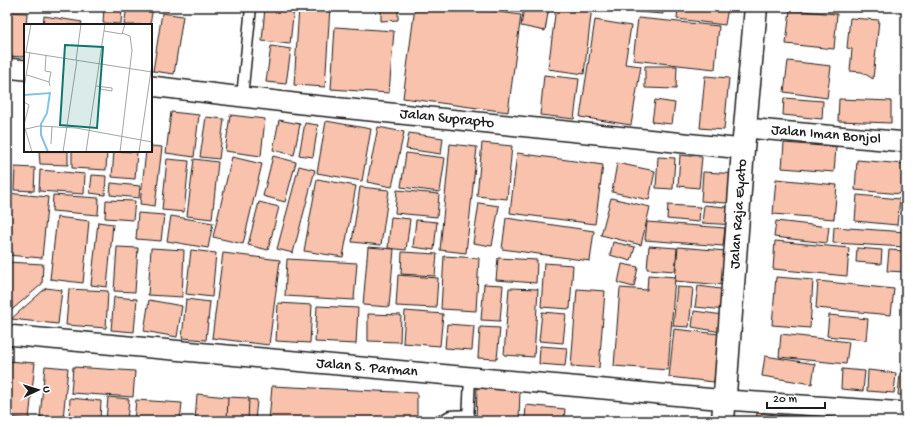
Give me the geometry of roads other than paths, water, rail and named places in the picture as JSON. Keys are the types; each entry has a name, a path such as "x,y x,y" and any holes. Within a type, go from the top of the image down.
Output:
{"main road":[{"name":"Jalan Raja Eyato","path":"725,410 744,139 756,7"}],"street":[{"path":"7,68 24,70"},
{"name":"Jalan Suprapto","path":"152,86 242,97 744,139"},
{"name":"Jalan Iman Bonjol","path":"744,139 906,142"},
{"name":"Jalan S. Parman","path":"7,335 470,377 725,410 906,412"}],"lane":[{"path":"242,97 251,7"},
{"path":"441,421 450,416 469,418 470,377"}]}
